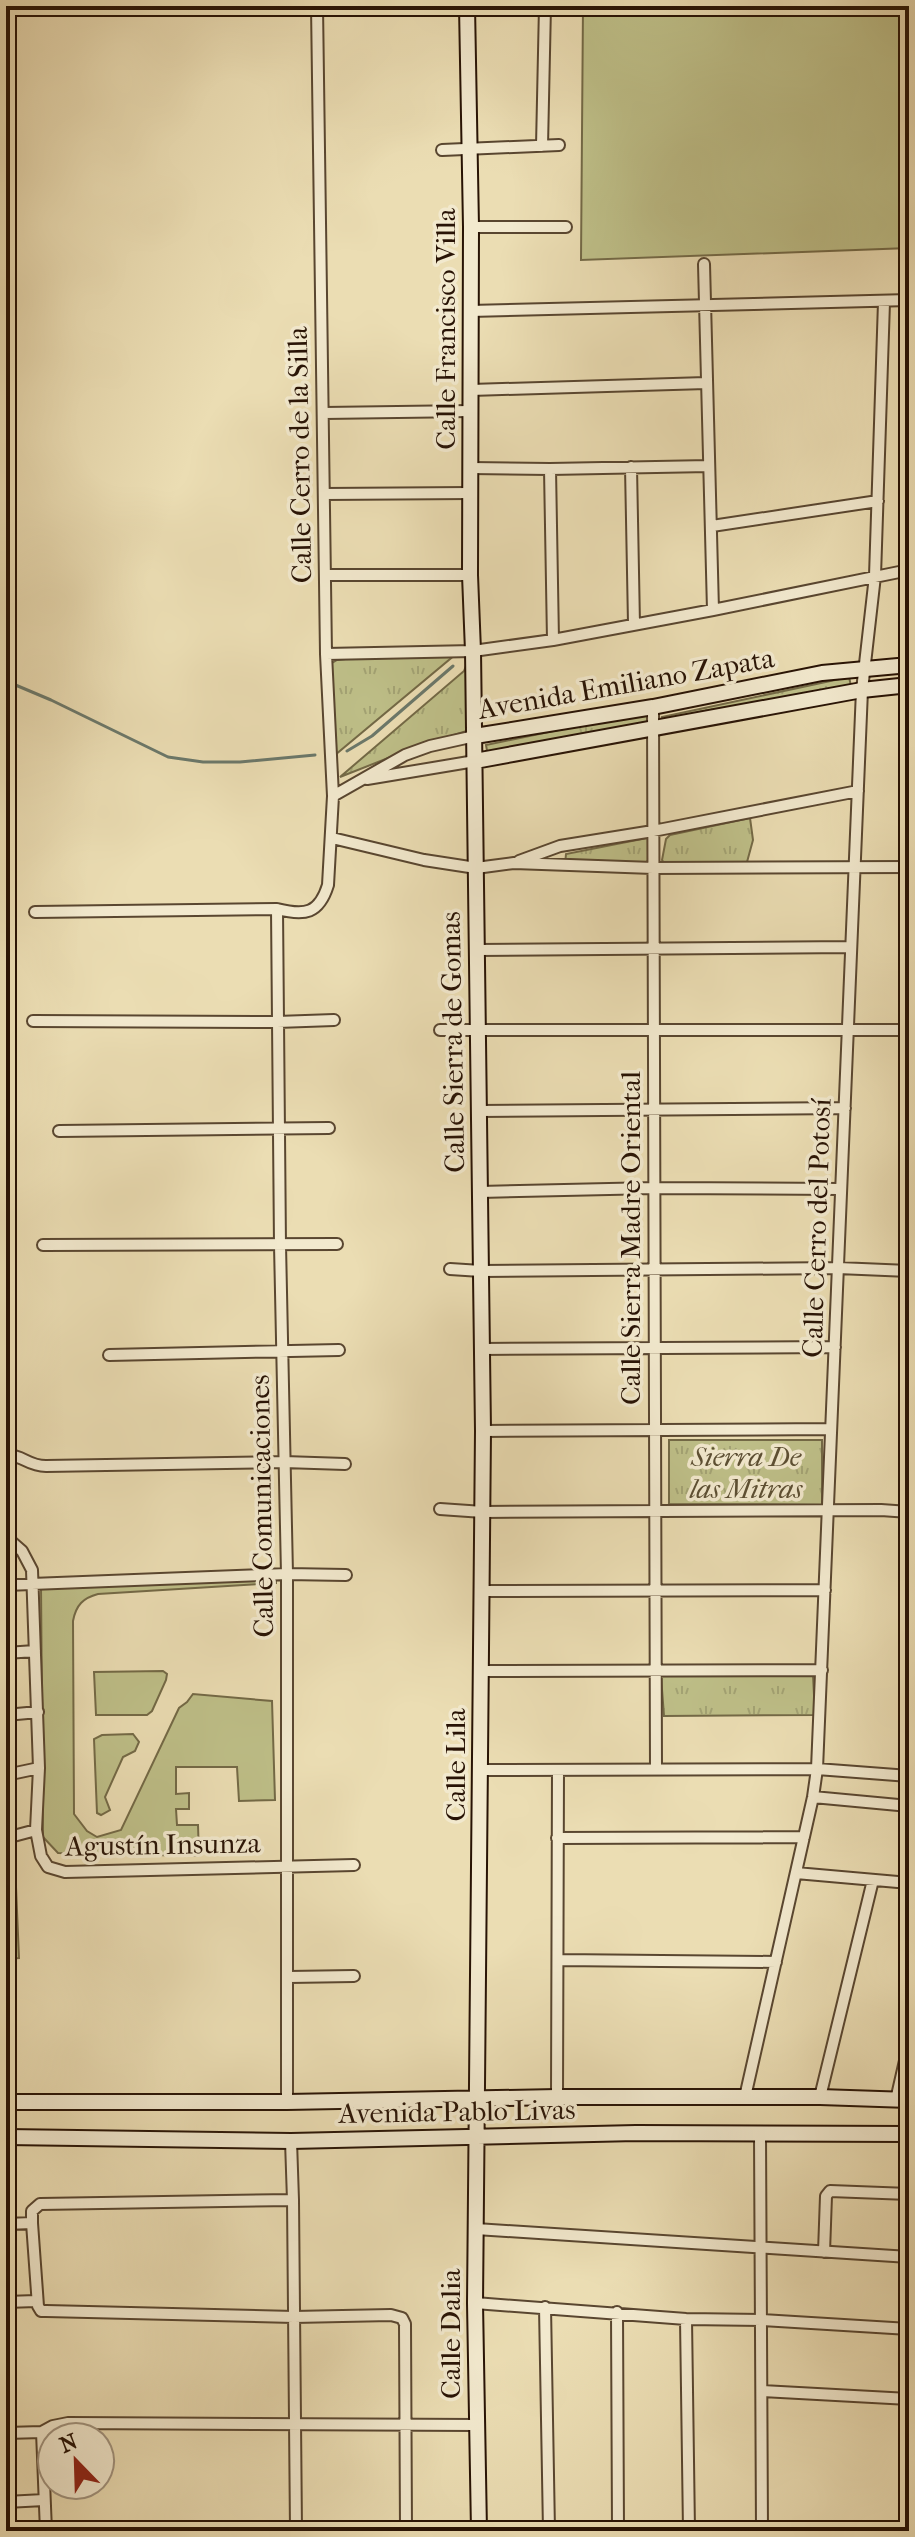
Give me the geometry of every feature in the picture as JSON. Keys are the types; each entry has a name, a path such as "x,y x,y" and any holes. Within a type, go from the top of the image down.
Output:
{"street":[{"name":"Calle Cerro de la Silla","path":"277,909 299,913 322,902 328,885 332,838 326,654 317,6"},
{"name":"Calle Francisco Villa","path":"467,6 473,651"},
{"path":"542,146 545,6"},
{"path":"442,150 559,145"},
{"path":"471,227 566,227"},
{"path":"704,264 713,610"},
{"path":"470,311 909,300"},
{"name":"Calle Cerro del Potosí","path":"745,2097 817,1769 862,690 875,576 884,302"},
{"path":"471,390 706,383"},
{"path":"324,413 471,411"},
{"path":"471,468 709,466"},
{"path":"631,467 634,624"},
{"path":"550,469 553,640"},
{"path":"324,494 471,493"},
{"path":"712,526 878,501"},
{"path":"326,654 473,651 553,640 909,570"},
{"path":"325,575 470,575"},
{"name":"Calle Sierra de Gomas","path":"473,651 483,1431"},
{"name":"Avenida Emiliano Zapata","path":"333,796 405,755 430,746 653,707 822,673 909,665"},
{"name":"Avenida Emiliano Zapata","path":"361,780 653,730 862,690 909,685"},
{"name":"Calle Sierra Madre Oriental","path":"653,707 656,1769"},
{"path":"514,863 560,846 858,791"},
{"path":"332,838 424,860 476,868 514,863 653,868 909,867"},
{"path":"35,912 277,909"},
{"name":"Calle Comunicaciones","path":"277,909 287,1574 287,2102"},
{"path":"477,950 851,947"},
{"path":"33,1021 334,1020"},
{"path":"440,1030 909,1030"},
{"path":"479,1111 845,1108"},
{"path":"59,1131 329,1128"},
{"path":"480,1192 654,1188 841,1189"},
{"path":"43,1245 337,1244"},
{"path":"450,1269 838,1268 909,1271"},
{"path":"482,1349 835,1347"},
{"path":"109,1355 339,1350"},
{"path":"483,1431 831,1429"},
{"name":"Calle Lila","path":"478,2136 483,1431"},
{"path":"6,1455 22,1457 34,1466 345,1464"},
{"path":"440,1509 483,1512 909,1512"},
{"name":"Agustín Insunza","path":"6,1537 31,1563 34,1583 39,1768 36,1830 43,1861 48,1867 55,1870 354,1865"},
{"path":"6,1585 287,1574 346,1575"},
{"path":"482,1591 825,1590"},
{"path":"6,1653 35,1651"},
{"path":"482,1671 822,1670"},
{"path":"6,1715 38,1712"},
{"path":"6,1775 39,1768"},
{"path":"481,1770 817,1769 909,1776"},
{"path":"557,2097 558,1770"},
{"path":"813,1797 909,1806"},
{"path":"6,1838 36,1830"},
{"path":"557,1838 804,1837"},
{"path":"796,1873 909,1883"},
{"path":"820,2097 873,1880"},
{"path":"559,1960 776,1962"},
{"path":"289,1977 354,1976"},
{"path":"903,2100 909,2043"},
{"name":"Avenida Pablo Livas","path":"6,2102 287,2102 557,2097 903,2100"},
{"name":"Avenida Pablo Livas","path":"6,2137 291,2141 636,2133 909,2134"},
{"path":"760,2135 762,2531"},
{"name":"Calle Dalia","path":"478,2136 475,2303 479,2531"},
{"path":"291,2141 296,2531"},
{"path":"824,2252 828,2193 836,2190 909,2194"},
{"path":"39,2306 32,2211 40,2204 293,2200"},
{"path":"6,2224 32,2223"},
{"path":"476,2229 909,2257"},
{"path":"6,2302 294,2317 391,2315 402,2318 405,2324 406,2531"},
{"path":"475,2303 686,2319 762,2320 909,2329"},
{"path":"545,2307 549,2531"},
{"path":"617,2312 618,2531"},
{"path":"686,2319 689,2531"},
{"path":"762,2391 909,2399"},
{"path":"116,2424 477,2425"},
{"path":"6,2433 36,2432"},
{"path":"6,2502 36,2500"},
{"path":"44,2501 46,2531"}],"green space":[{"path":"583,6 909,6 909,248 581,260"},
{"path":"440,648 456,654 329,760 332,663"},
{"path":"470,655 473,729 416,747 340,777 464,671"},
{"path":"849,677 853,695 664,729 662,717"},
{"path":"650,711 651,732 489,762 486,745"},
{"path":"750,818 753,840 747,862 670,868 662,860 666,839 670,835"},
{"path":"652,837 650,866 565,865 566,854"},
{"name":"Sierra De las Mitras","path":"669,1440 822,1440 822,1505 669,1504"},
{"path":"276,1578 276,1583 98,1594 81,1603 73,1621 74,1814 87,1831 97,1837 121,1830 179,1708 193,1694 272,1701 275,1800 239,1801 237,1767 176,1767 176,1794 189,1793 189,1809 176,1809 177,1825 198,1825 199,1856 58,1853 43,1837 41,1586"},
{"path":"163,1671 167,1674 166,1680 152,1711 147,1715 96,1715 94,1672"},
{"path":"813,1675 815,1715 664,1716 661,1676"},
{"path":"133,1734 139,1742 135,1751 123,1757 105,1797 110,1810 101,1815 97,1813 94,1739 102,1735"},
{"path":"16,1887 19,1958 6,1959 6,1888"}],"waterway":[{"path":"347,751 372,736 453,666"},
{"path":"6,681 168,757 203,762 240,762 315,755"}]}
